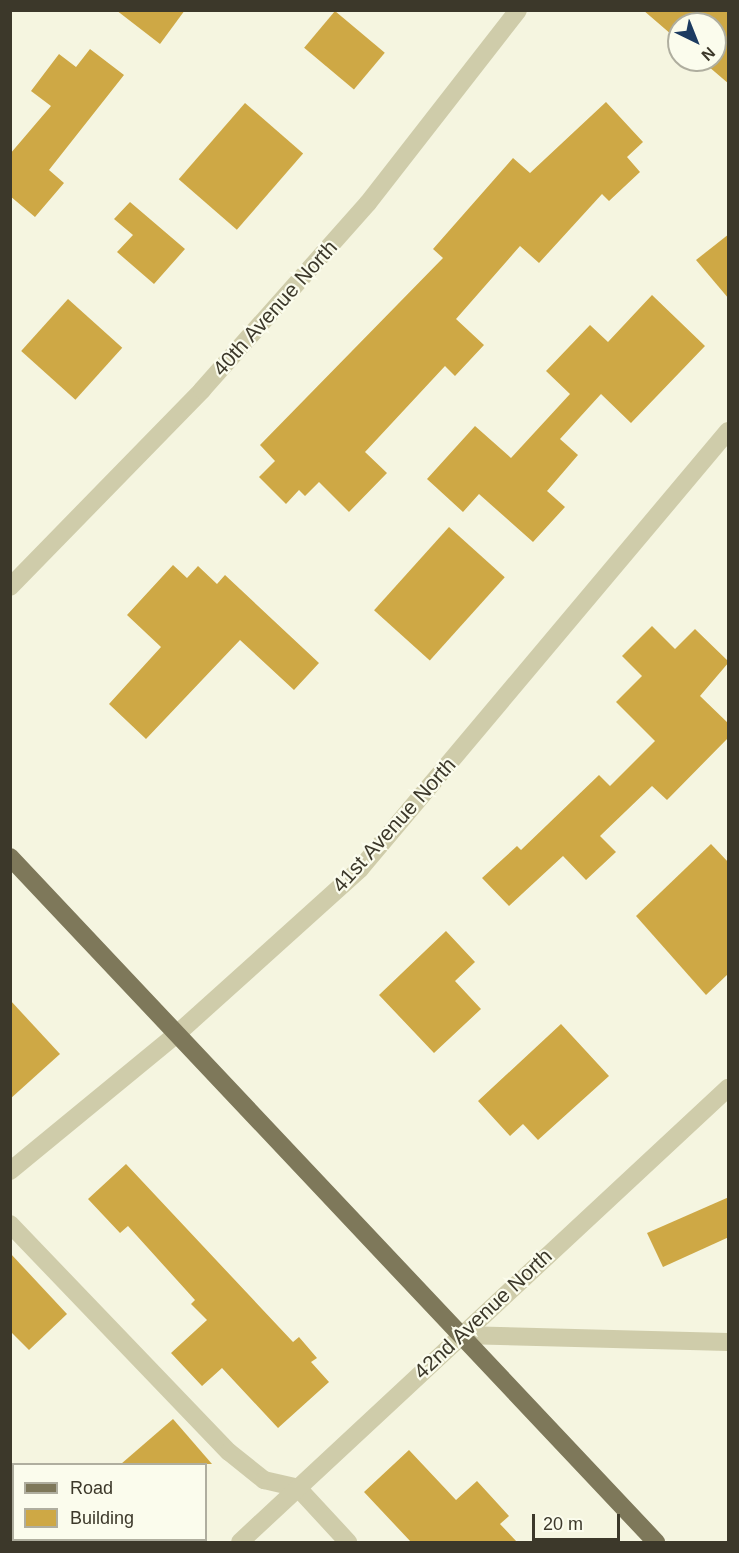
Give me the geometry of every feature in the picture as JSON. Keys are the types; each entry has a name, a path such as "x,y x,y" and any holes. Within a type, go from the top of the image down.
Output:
{"main road":[{"path":"10,857 656,1542"}],"street":[{"name":"40th Avenue North","path":"10,587 202,390 368,203 518,10"},
{"name":"41st Avenue North","path":"10,1171 178,1033 360,869 729,431"},
{"name":"42nd Avenue North","path":"240,1542 729,1088"},
{"path":"10,1224 247,1468 277,1486 297,1488 348,1542"},
{"path":"461,1335 729,1342"}],"building":[{"path":"116,10 185,10 160,44"},
{"path":"643,10 729,10 729,84 715,72 727,72 727,12 667,12 667,31"},
{"path":"335,11 385,53 354,90 304,48"},
{"path":"90,49 124,75 49,170 64,183 35,217 10,196 10,154 51,106 31,91 59,54 76,67"},
{"path":"606,102 643,142 627,157 640,172 609,201 602,194 539,263 520,246 456,319 484,345 455,376 445,366 365,452 387,473 349,512 319,482 305,496 299,490 286,504 259,477 275,461 260,445 443,258 433,249 513,158 530,173"},
{"path":"245,103 303,154 237,230 179,179"},
{"path":"130,202 185,249 154,284 117,252 133,235 114,219"},
{"path":"729,234 729,299 696,260"},
{"path":"652,295 705,346 631,423 601,394 560,439 578,455 547,491 565,507 533,542 479,494 463,512 427,479 475,426 511,458 570,394 546,371 590,325 608,342"},
{"path":"68,299 122,348 75,400 21,351"},
{"path":"449,527 505,577 430,660 374,610"},
{"path":"173,565 187,578 198,566 217,584 225,575 319,663 294,690 240,640 146,739 109,704 161,647 127,615"},
{"path":"652,626 675,649 695,629 729,662 700,696 729,724 729,737 667,800 652,786 600,836 616,852 586,880 563,856 509,906 482,878 517,846 521,850 599,775 610,786 655,741 616,702 642,676 622,656"},
{"path":"711,844 729,863 729,973 706,995 636,916"},
{"path":"446,931 475,962 455,981 481,1009 434,1053 379,995"},
{"path":"10,1000 60,1054 10,1099"},
{"path":"561,1024 609,1076 538,1140 523,1124 510,1136 478,1101"},
{"path":"126,1164 293,1342 299,1337 317,1358 311,1362 329,1382 278,1428 222,1368 202,1386 171,1353 207,1320 191,1304 195,1300 128,1226 120,1233 88,1199"},
{"path":"729,1197 729,1237 663,1267 647,1233"},
{"path":"10,1253 67,1314 29,1350 10,1331"},
{"path":"173,1419 212,1464 207,1463 122,1463"},
{"path":"409,1450 456,1500 477,1481 509,1516 500,1524 517,1542 411,1542 364,1492"}]}
